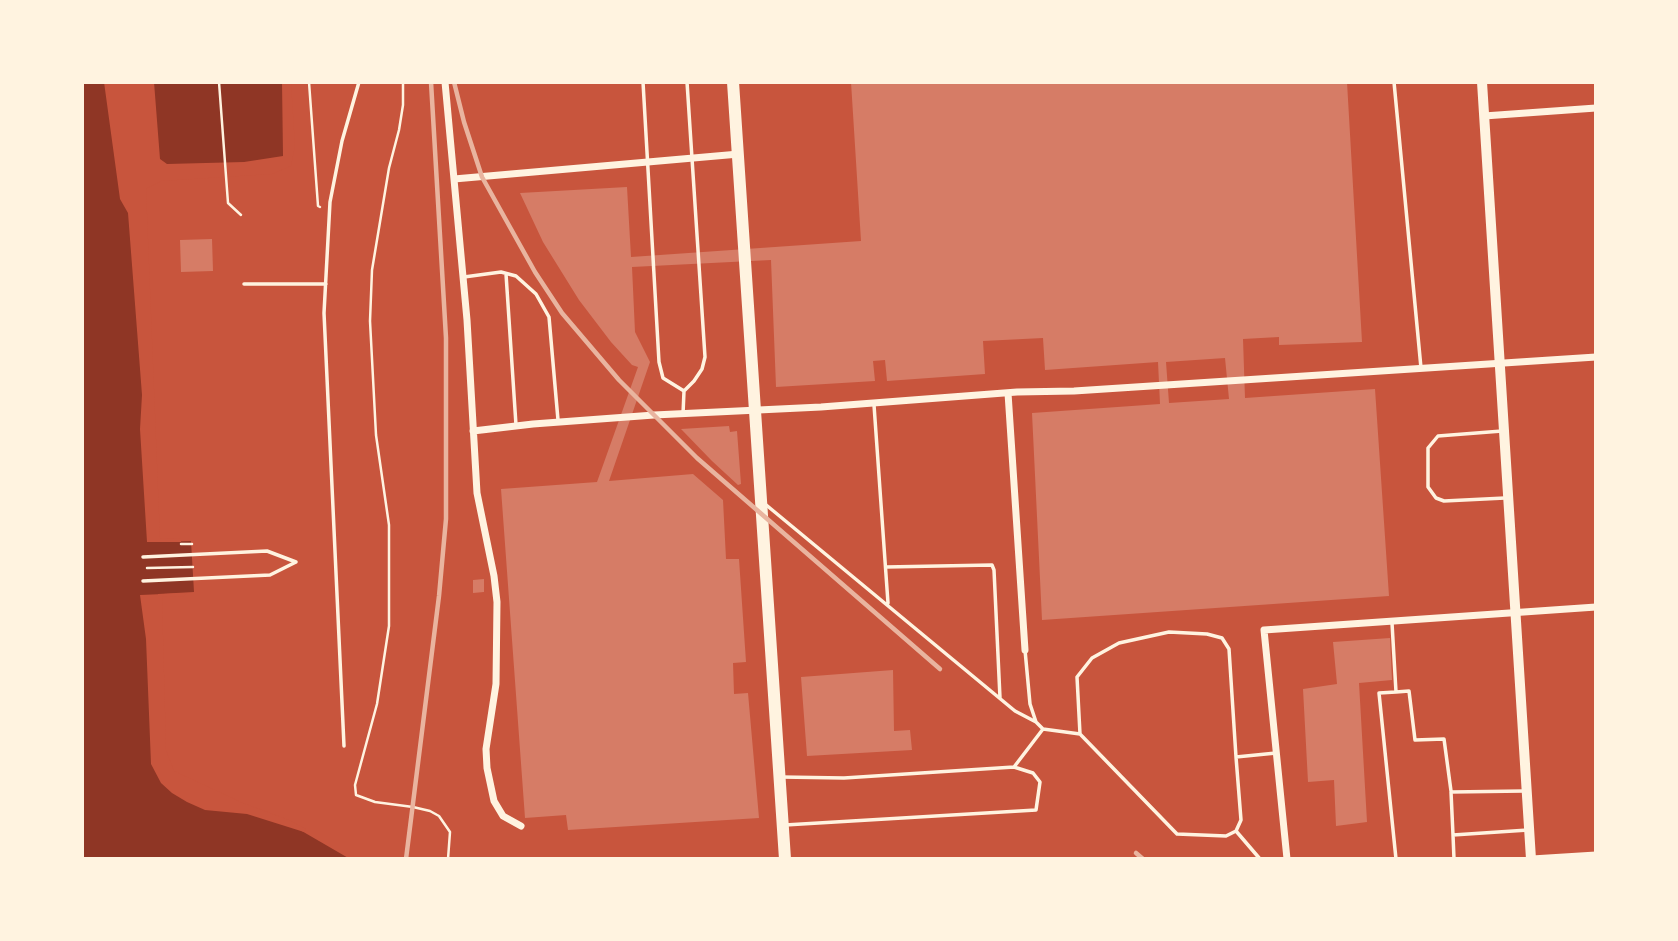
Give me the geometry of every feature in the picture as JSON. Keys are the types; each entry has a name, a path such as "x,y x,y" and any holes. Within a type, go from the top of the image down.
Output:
{"main road":[{"path":"734,83 784,855"}],"street":[{"path":"445,82 463,277 477,493 497,601 496,684 486,749 487,768 494,801 503,816 521,826"},
{"path":"1482,82 1531,859 1596,855"},
{"path":"1485,116 1596,108"},
{"path":"454,179 738,154"},
{"path":"473,431 558,422 1596,358"},
{"path":"1008,393 1025,650"},
{"path":"1287,859 1264,630 1596,607"}],"lane":[{"path":"344,746 325,341 326,284 329,208 342,141 359,82"},
{"path":"643,82 659,362 663,378 684,391"},
{"path":"683,415 684,391 702,369 705,357 687,82"},
{"path":"1394,82 1421,368"},
{"path":"463,277 501,272 516,276 531,288 549,317 558,422"},
{"path":"506,274 516,426"},
{"path":"244,284 326,284"},
{"path":"874,403 888,604"},
{"path":"1504,431 1438,436 1429,448 1428,486 1436,498 1444,501 1509,497"},
{"path":"761,500 1016,711 1043,729 1080,734 1177,834 1226,836 1236,831 1241,820 1229,649 1222,638 1207,634 1169,632 1119,643 1092,658 1076,677 1080,734"},
{"path":"143,557 267,551 296,562 270,575 143,581"},
{"path":"886,567 992,565 1000,698"},
{"path":"1392,621 1396,692"},
{"path":"1025,650 1030,704 1035,722"},
{"path":"1395,859 1379,693 1409,691 1415,740 1444,739 1451,792 1454,859"},
{"path":"1014,767 1043,729"},
{"path":"1236,757 1276,753"},
{"path":"779,776 844,778 1014,767 1033,772 1038,778 1036,810 782,825"},
{"path":"1451,792 1526,791"},
{"path":"1453,835 1528,830"},
{"path":"1236,831 1260,859"}],"path":[{"path":"219,82 228,203 241,215"},
{"path":"309,82 318,206 329,208"},
{"path":"403,82 399,130 388,168 372,270 370,321 376,435 389,525 389,626 377,704 355,785 356,795 366,799 430,811 439,816 450,832 448,859"},
{"path":"145,568 193,566"}],"shaded area":[{"path":"82,82 288,82 289,163 160,177 142,188 157,542 191,541 194,592 158,594 163,751 171,773 288,823 350,859 82,859"}],"pier":[{"path":"104,82 154,82 160,159 167,164 244,162 283,156 282,82 291,82 295,146 291,166 272,174 161,181 146,189 160,539 181,538 181,542 147,542 140,429 142,395 128,213 120,199"},
{"path":"187,593 184,596 162,597 166,750 174,771 243,803 289,820 306,829 304,832 247,814 205,810 187,802 161,783 151,764 146,639 140,595"}],"building":[{"path":"851,82 1347,82 1362,342 1279,345 1279,337 1243,339 1245,398 1375,389 1389,596 1042,620 1032,413 1160,404 1158,362 1045,370 1043,338 983,341 985,374 887,381 885,360 873,361 875,381 776,387 771,260 632,267 635,332 650,362 609,481 693,474 723,500 726,559 739,559 746,662 733,663 734,694 748,693 759,818 568,830 566,815 525,818 501,489 597,482 638,367 632,365 611,342 579,300 543,242 520,193 627,187 631,257 861,241","holes":["1225,358 1229,399 1169,403 1166,362"]},
{"path":"212,239 213,271 181,272 180,240"},
{"path":"729,426 730,432 737,431 741,484 738,485 681,429"},
{"path":"484,579 484,592 473,593 473,580"},
{"path":"1390,638 1392,680 1359,683 1367,822 1336,826 1334,780 1308,782 1303,689 1337,684 1333,642"},
{"path":"893,670 894,731 910,730 912,750 807,756 801,677"}],"railway":[{"path":"406,859 446,519 446,338 431,82"},
{"path":"454,82 482,177 535,272 562,313 619,380 697,458 940,669"},
{"path":"1136,853 1143,859"}]}
